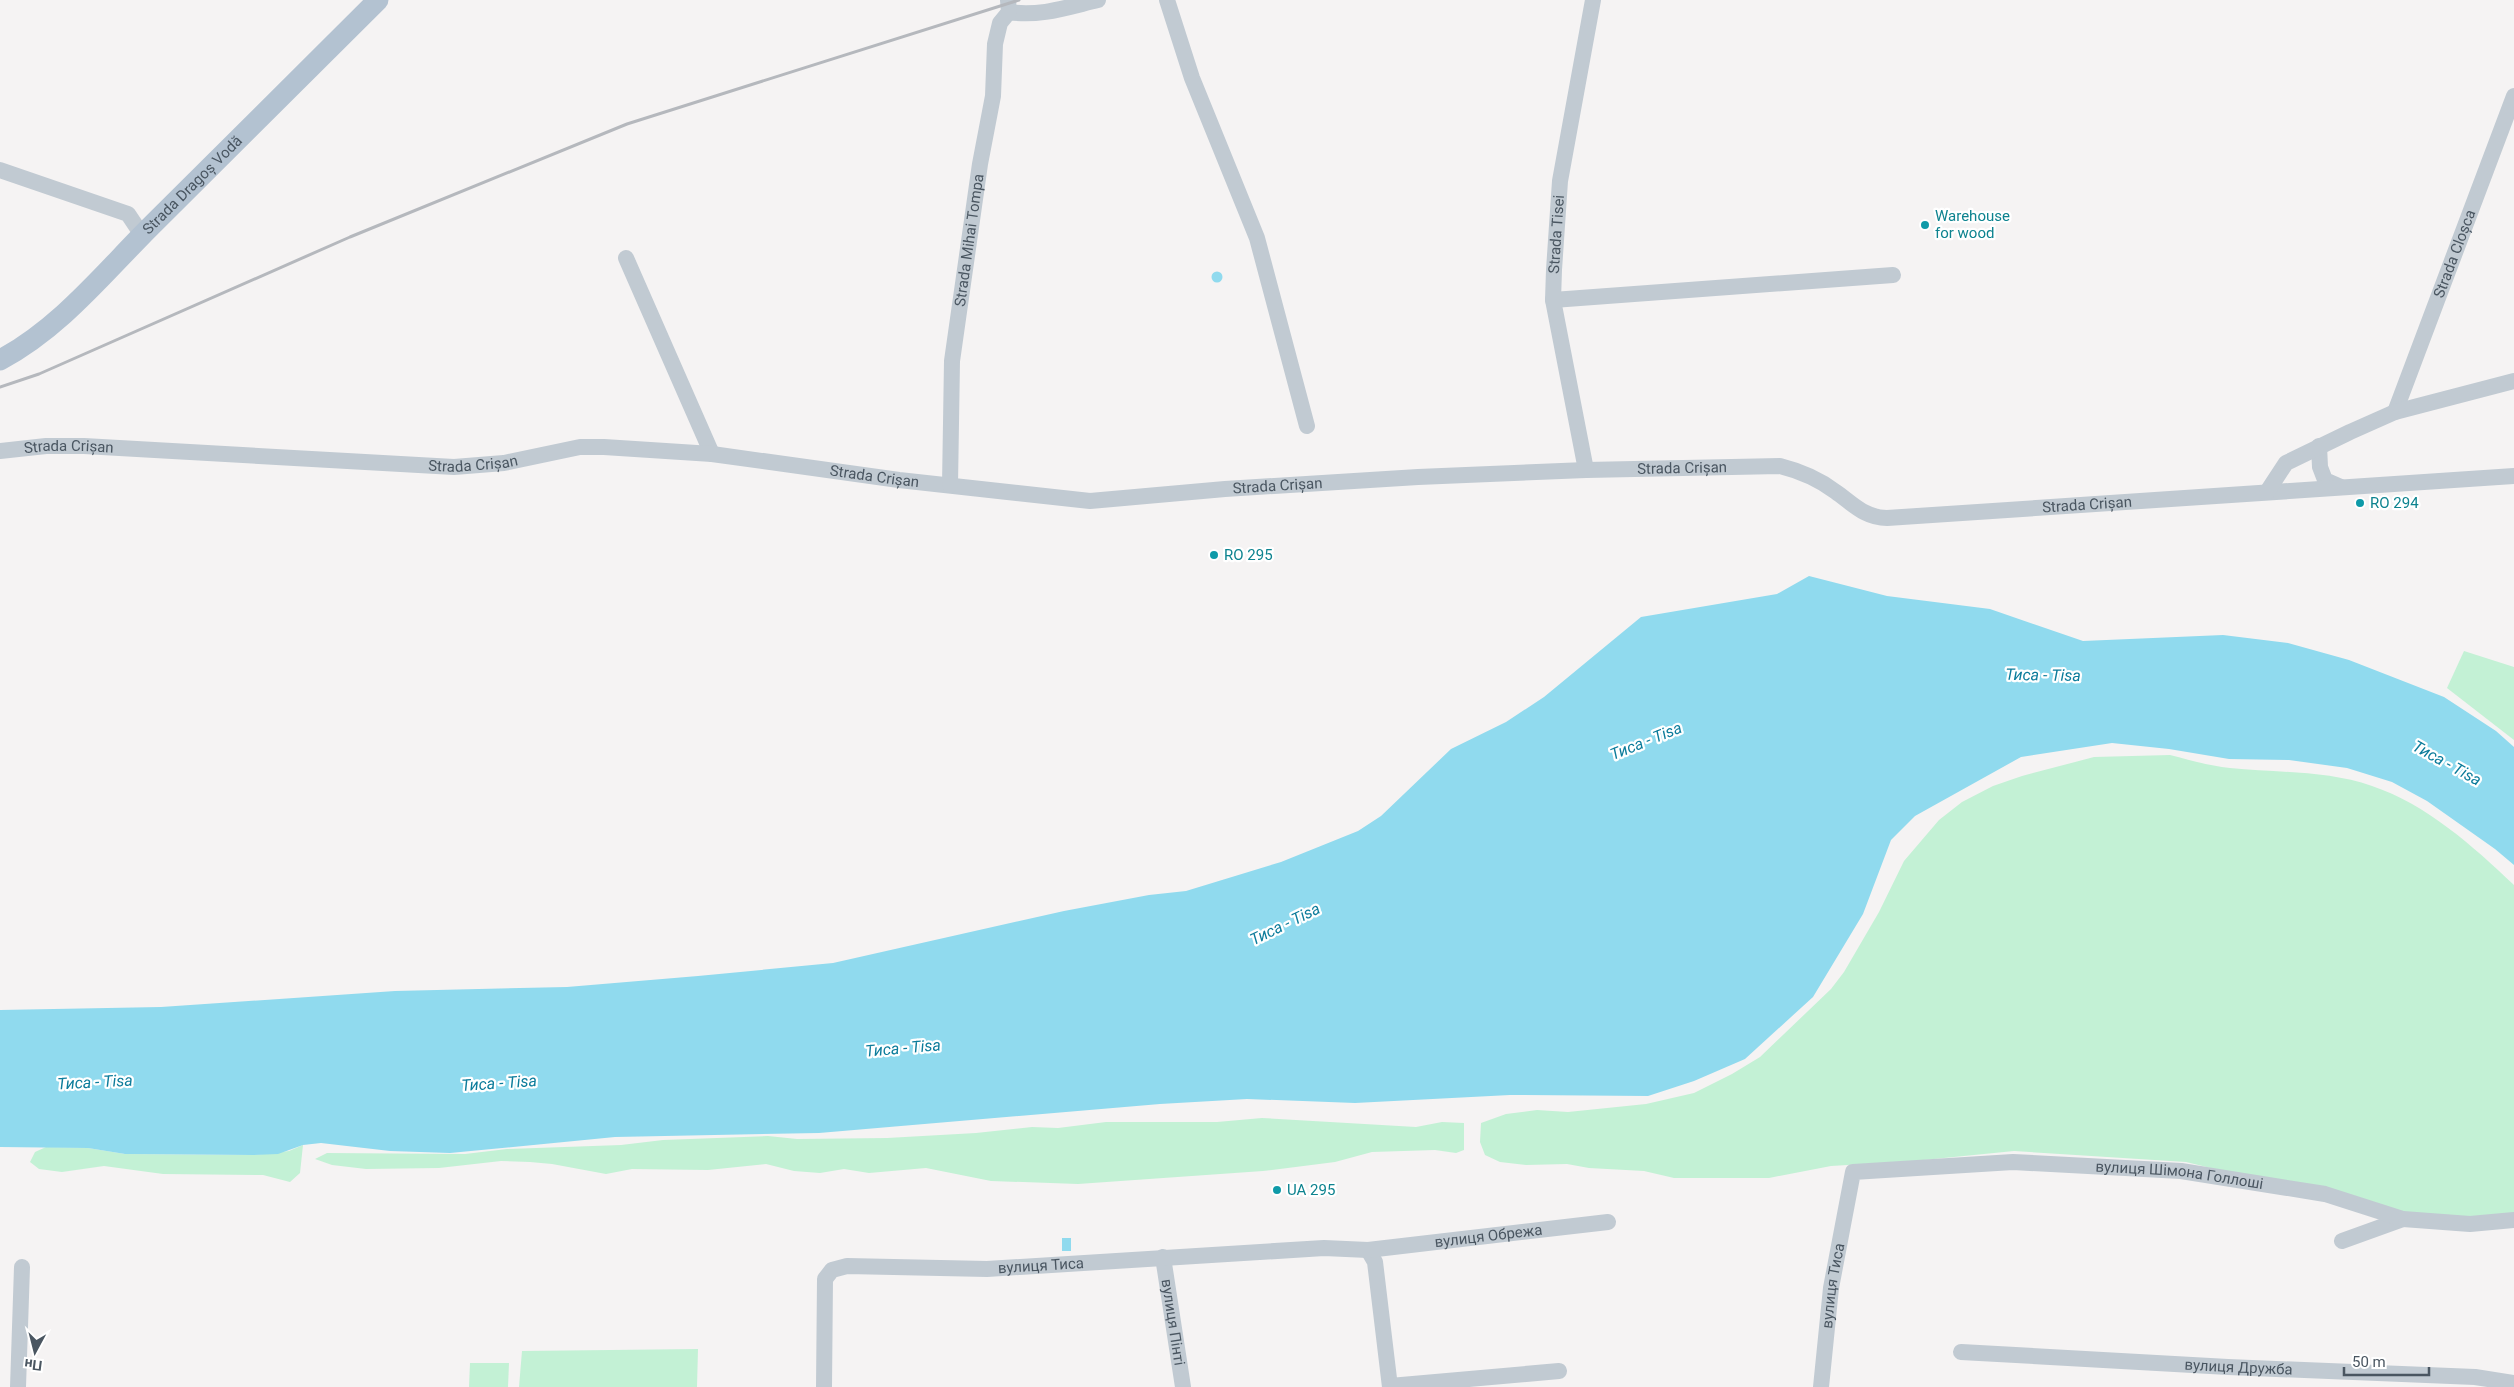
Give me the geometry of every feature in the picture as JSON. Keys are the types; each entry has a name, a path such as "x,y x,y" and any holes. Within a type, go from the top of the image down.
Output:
{"main road":[{"name":"Strada Dragoș Vodă","path":"0,360 34,339 90,290 142,235 378,0"}],"street":[{"path":"1008,6 1023,14 1045,13 1098,0"},
{"path":"1167,0 1192,78 1257,238 1307,426"},
{"name":"Strada Tisei","path":"1586,470 1553,300 1555,237 1560,182 1593,0"},
{"name":"Strada Mihai Tompa","path":"950,485 952,361 980,164 993,96 995,44 1000,23 1008,6"},
{"name":"Strada Cloșca","path":"2395,412 2514,96"},
{"path":"0,170 128,214 142,235"},
{"path":"626,258 712,454"},
{"path":"1553,300 1893,275"},
{"path":"2266,492 2286,463 2319,446 2395,412 2514,381"},
{"name":"Strada Crișan","path":"0,451 46,446 84,446 454,467 504,462 586,447 712,454 950,485 1090,500 1281,485 1586,470 1780,466 1802,472 1836,492 1857,509 1880,518 2514,476"},
{"path":"2319,446 2320,467 2325,480 2341,488"},
{"name":"вулиця Шімона Голлоші","path":"1849,1185 1853,1172 2013,1162 2171,1171 2325,1194 2403,1219 2470,1224 2514,1220"},
{"name":"вулиця Тиса","path":"1821,1387 1831,1288 1849,1185"},
{"path":"2342,1242 2403,1219"},
{"name":"вулиця Обрежа","path":"1368,1250 1608,1222"},
{"name":"вулиця Тиса","path":"824,1387 825,1280 832,1270 847,1266 987,1269 1324,1248 1368,1250"},
{"path":"1368,1250 1375,1262 1390,1386 1559,1371"},
{"name":"вулиця Пінті","path":"1163,1257 1183,1387"},
{"path":"18,1387 22,1267"},
{"name":"вулиця Дружба","path":"1961,1352 2238,1368 2476,1377 2514,1383"}],"green space":[{"path":"2464,651 2514,667 2514,740 2447,688"},
{"path":"2170,755 2222,767 2337,777 2372,786 2392,794 2430,815 2465,841 2514,885 2514,1213 2473,1217 2393,1212 2186,1162 2014,1151 1914,1161 1831,1166 1769,1178 1674,1178 1644,1171 1589,1168 1567,1164 1526,1165 1500,1162 1485,1155 1480,1142 1481,1123 1506,1114 1537,1110 1568,1112 1646,1104 1694,1093 1732,1074 1760,1057 1831,989 1844,972 1879,912 1904,861 1939,820 1962,802 1993,786 2022,776 2094,757"},
{"path":"1262,1118 1416,1127 1442,1122 1464,1123 1464,1150 1456,1153 1435,1150 1372,1152 1335,1162 1263,1171 1078,1184 991,1181 926,1168 869,1173 844,1169 820,1173 794,1171 766,1164 708,1170 632,1169 606,1174 530,1162 501,1161 439,1168 366,1169 332,1165 315,1159 327,1153 465,1154 507,1149 621,1145 663,1140 768,1136 797,1139 887,1138 976,1133 1032,1127 1058,1128 1106,1122 1217,1122"},
{"path":"303,1145 300,1173 290,1182 263,1175 163,1174 104,1166 62,1172 39,1169 30,1162 35,1152 46,1147 88,1148 125,1154 253,1155 289,1151"},
{"path":"698,1349 697,1387 519,1387 522,1351"},
{"path":"470,1363 509,1363 508,1387 469,1387"}],"water":[{"path":"1217,271 1223,277 1217,283 1211,277"},
{"name":"Тиса - Tisa","path":"1809,576 1887,596 1990,609 2083,641 2223,635 2288,643 2349,660 2444,697 2496,731 2514,747 2514,865 2495,849 2427,801 2392,782 2347,768 2289,760 2229,759 2169,749 2112,743 2021,757 1915,816 1891,840 1863,914 1813,997 1745,1059 1694,1081 1648,1096 1510,1095 1355,1103 1247,1099 1160,1104 819,1133 615,1137 450,1153 390,1151 321,1143 303,1145 278,1154 253,1155 125,1154 88,1148 0,1147 0,1010 161,1007 395,991 567,987 833,963 1064,911 1149,895 1186,891 1281,862 1358,831 1381,816 1451,749 1506,722 1544,697 1641,617 1777,594"},
{"path":"1062,1238 1071,1238 1071,1251 1062,1251"}],"railway":[{"path":"0,387 39,374 350,237 627,124 1019,0"}],"place":[{"name":"Warehouse for wood","path":"1925,225"},
{"name":"RO 294","path":"2360,503"},
{"name":"RO 295","path":"1214,555"},
{"name":"UA 295","path":"1277,1190"}]}
